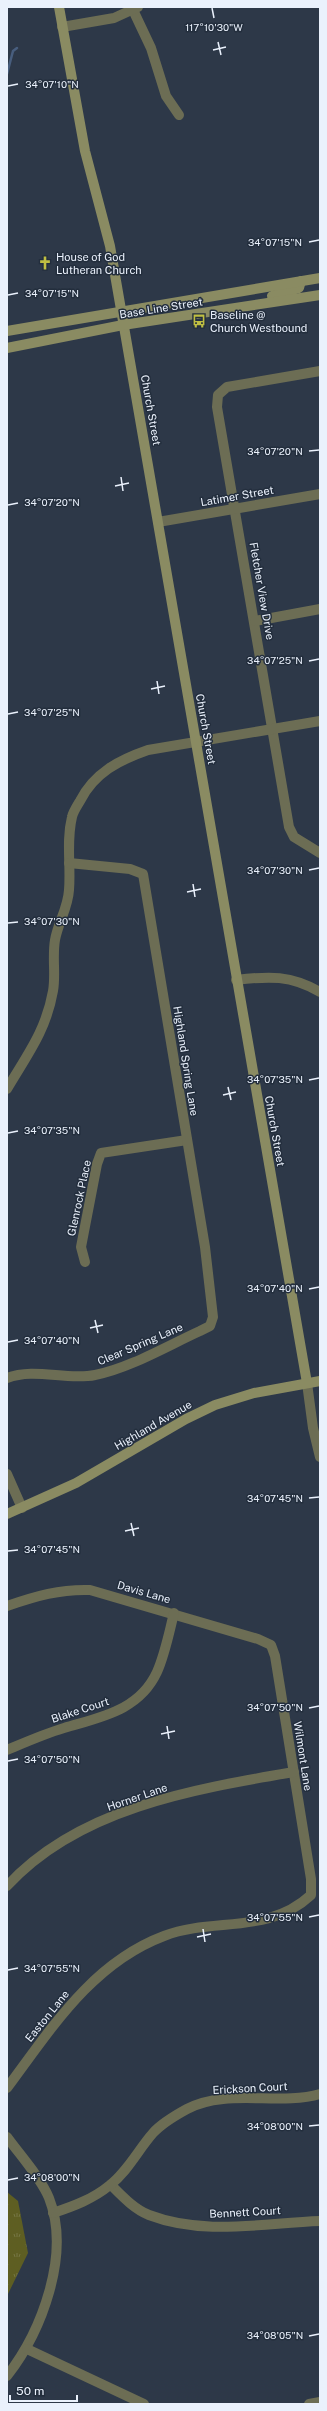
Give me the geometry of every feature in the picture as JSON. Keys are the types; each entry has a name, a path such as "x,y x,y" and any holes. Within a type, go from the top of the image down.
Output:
{"main road":[{"name":"Church Street","path":"59,7 85,151 106,227 124,325 236,980 307,1383"},
{"name":"Base Line Street","path":"7,331 320,278"},
{"path":"238,308 256,298 293,291 299,288 301,281"},
{"name":"Base Line Street","path":"7,348 124,325 320,294"},
{"name":"Highland Avenue","path":"7,1514 76,1483 186,1419 215,1405 254,1393 320,1381"}],"street":[{"path":"62,27 114,18 135,9 151,48 166,96 179,115"},
{"name":"Fletcher View Drive","path":"320,371 227,387 218,395 217,407 274,730 289,827 294,837 320,853"},
{"name":"Latimer Street","path":"158,522 320,494"},
{"path":"255,621 320,609"},
{"path":"7,1089 37,1042 48,1013 54,989 53,960 56,938 66,910 69,890 72,816 86,788 103,772 124,758 148,750 274,730 320,721"},
{"name":"Highland Spring Lane","path":"69,863 130,869 143,874 205,1247 213,1317 210,1326"},
{"path":"236,980 260,977 283,977 303,982 320,992"},
{"name":"Glenrock Place","path":"85,1262 81,1247 97,1164 101,1153 187,1140"},
{"name":"Clear Spring Lane","path":"7,1378 40,1374 69,1377 95,1376 113,1370 210,1326"},
{"name":"Church Street","path":"307,1383 320,1457"},
{"path":"7,1474 22,1508"},
{"name":"Davis Lane","path":"7,1606 45,1593 65,1589 90,1590 258,1638 271,1645"},
{"name":"Blake Court","path":"7,1750 36,1737 99,1719 126,1707 142,1693 157,1673 174,1613"},
{"name":"Wilmont Lane","path":"271,1645 275,1656 294,1772 311,1879 311,1895"},
{"name":"Horner Lane","path":"7,1886 49,1849 80,1831 120,1814 216,1785 294,1772"},
{"name":"Easton Lane","path":"7,2088 61,2015 89,1984 125,1956 164,1936 190,1928 247,1924 267,1920 293,1909 311,1895"},
{"name":"Erickson Court","path":"53,2213 89,2200 111,2185 125,2170 154,2132 189,2108 211,2101 283,2099 320,2094"},
{"path":"7,2137 48,2197 56,2230 57,2251 53,2281 27,2349 7,2376"},
{"name":"Bennett Court","path":"111,2185 131,2203 149,2214 192,2225 229,2228 320,2221"},
{"path":"27,2349 144,2404"},
{"path":"309,2404 320,2402"}],"green space":[{"path":"7,2192 18,2201 28,2253 7,2296"}],"waterway":[{"path":"7,74 13,51 17,48"}],"place":[{"name":"House of God Lutheran Church","path":"45,263"},
{"name":"Baseline @ Church Westbound","path":"199,321"}]}
